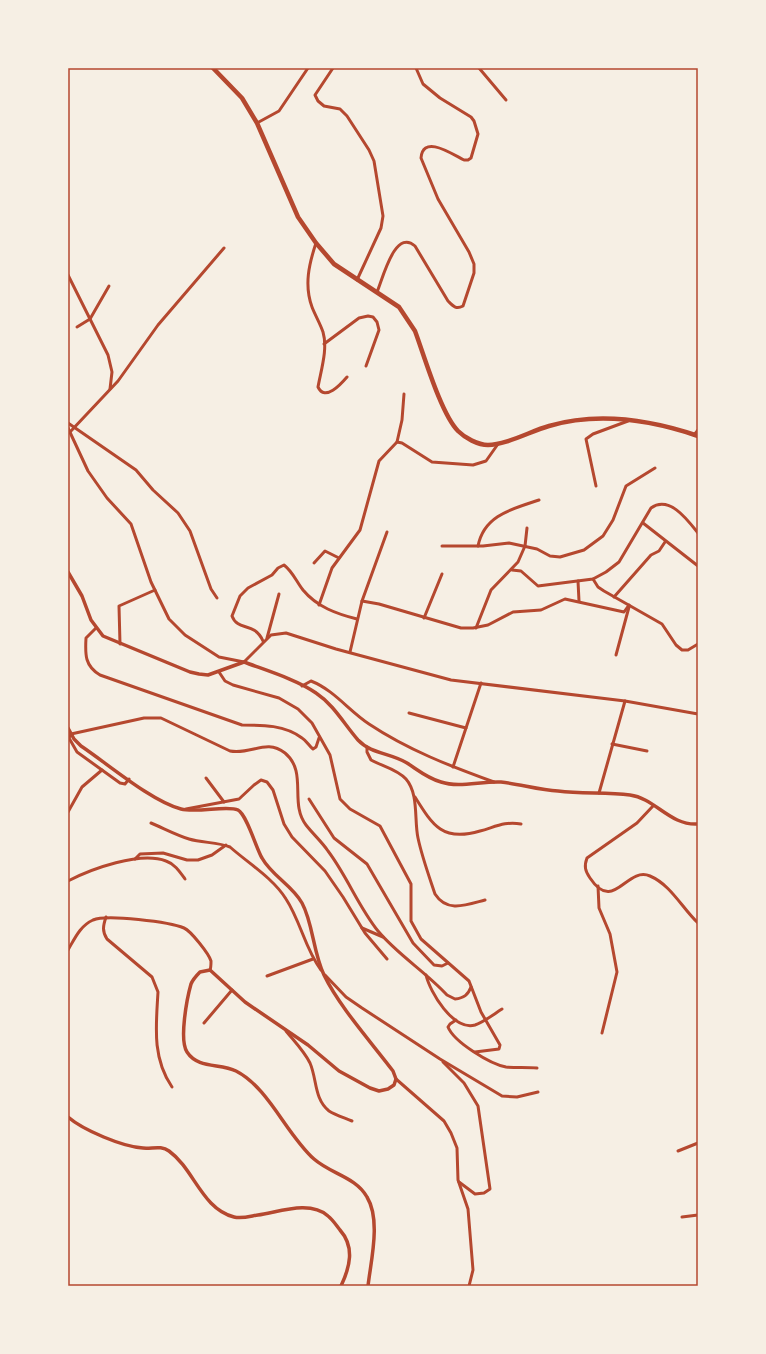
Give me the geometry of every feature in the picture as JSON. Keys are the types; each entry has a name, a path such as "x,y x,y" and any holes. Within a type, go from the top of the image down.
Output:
{"main road":[{"path":"213,68 242,98 257,123 298,217 316,243 334,264 398,307 408,318 415,331 445,411 457,431 477,442 487,445 498,443 534,430 569,420 614,419 679,429 696,435"}],"street":[{"path":"257,123 279,111 308,68"},
{"path":"333,68 315,94 318,101 324,106 340,109 347,116 369,150 374,161 383,216 381,228 357,280"},
{"path":"377,292 397,245 403,241 410,241 415,246 448,301 455,308 460,308 463,306 474,273 474,264 469,252 438,199 421,158 421,152 425,148 438,146 464,160 468,160 471,158 478,134 471,117 440,98 423,84 416,68"},
{"path":"479,68 506,100"},
{"path":"316,243 308,264 307,278 312,306 323,333 324,344 318,387 320,391 325,393 331,392 339,387 347,377"},
{"path":"224,248 158,325 110,389 75,427 69,430 88,470 107,498 131,524 156,590 169,619 185,635 219,657 244,662 315,692 327,702 359,741 367,747 407,763 412,768 441,782 452,784 495,782"},
{"path":"68,275 111,362 112,372 110,389"},
{"path":"77,327 90,319 109,286"},
{"path":"324,344 359,318 368,316 373,317 377,322 379,330 366,366"},
{"path":"319,605 332,568 360,530 379,462 397,442 402,420 404,394"},
{"path":"596,486 586,440 593,434 630,421"},
{"path":"68,423 136,470 153,490 178,513 190,531 211,589 217,598"},
{"path":"696,435 698,430"},
{"path":"397,442 402,443 432,462 473,465 486,461 498,443"},
{"path":"442,546 478,546 509,543 537,549 550,556 560,557 584,550 603,536 613,520 626,486 655,468"},
{"path":"478,546 480,536 490,521 507,510 539,500"},
{"path":"512,570 522,571 538,586 593,579 620,562 651,508 656,504 664,503 686,518 698,532"},
{"path":"643,523 665,542 698,566"},
{"path":"476,628 491,590 496,583 512,570 524,546 527,528"},
{"path":"350,652 362,601 387,532"},
{"path":"614,597 651,555 659,551 665,542"},
{"path":"314,563 325,551 339,558"},
{"path":"262,641 259,633 255,629 234,622 232,616 240,596 248,588 272,575 278,568 284,565 292,572 303,590 319,605 357,619"},
{"path":"68,572 82,596 96,628 103,636 190,672 208,675 219,672 244,662 262,641 271,635 286,634 451,680 625,700 698,714"},
{"path":"424,618 442,574"},
{"path":"593,579 598,587 662,624 676,645 682,650 688,650 698,644"},
{"path":"578,581 579,601"},
{"path":"120,644 119,606 156,590"},
{"path":"267,638 279,594"},
{"path":"362,601 379,604 460,628 476,628 488,625 513,612 542,610 565,599 624,612 630,605"},
{"path":"616,655 630,605"},
{"path":"96,628 86,638 85,656 93,671 100,675 242,725 265,725 289,730 303,739 313,749 316,747 319,737"},
{"path":"219,672 226,681 233,685 279,698 298,709 312,723 330,755 340,799 350,809 380,826 384,830 393,853 411,884 411,921 421,939 469,981 485,1019 500,1045 499,1049 475,1052"},
{"path":"302,686 311,681 318,684 340,699 369,724 419,752 452,767 495,782 558,792 635,796 647,801 679,821 698,824"},
{"path":"452,767 481,683"},
{"path":"599,793 625,700"},
{"path":"409,713 466,728"},
{"path":"71,734 144,718 161,718 230,751 250,751 261,747 271,746 284,752 294,762 298,775 298,804 300,814 306,825 328,851 378,931 447,995 455,1000 468,994 471,987"},
{"path":"68,728 81,746 171,806 196,812 228,808 238,810 242,815 256,848 264,861 295,892 303,904 316,956 322,972 346,997 440,1060 502,1096 517,1097 538,1092"},
{"path":"71,734 69,738 77,752 120,784 125,784 129,779"},
{"path":"612,744 647,751"},
{"path":"367,747 367,752 371,760 398,772 406,779 414,796 427,817 439,829 449,834 460,835 510,822 521,824"},
{"path":"68,812 82,787 102,770"},
{"path":"206,778 224,802"},
{"path":"182,809 239,799 261,780 268,782 273,790 284,824 292,837 325,871 362,928 387,959"},
{"path":"414,796 415,824 419,841 435,894 439,901 455,908 485,900"},
{"path":"309,799 334,838 368,864 413,943 434,965 442,966 448,963"},
{"path":"653,806 637,822 587,858 584,865 587,874 604,891 613,892 634,877 649,876 666,887 698,923"},
{"path":"151,823 188,839 226,845 273,884 285,897 299,923 313,959 335,994 393,1071 396,1079 444,1120 457,1148 458,1180 468,1209 473,1270 470,1286"},
{"path":"135,860 140,854 153,853 198,860 212,855 226,845"},
{"path":"68,881 96,868 135,860 165,860 177,867 186,879"},
{"path":"598,886 599,908 610,934 617,972 602,1033"},
{"path":"68,950 84,925 94,920 106,917 168,923 186,928 209,957 211,962 210,970"},
{"path":"106,917 103,927 104,934 107,939 152,977 157,985 156,1047 158,1060 172,1087"},
{"path":"362,928 385,937"},
{"path":"268,976 313,959"},
{"path":"210,970 232,990 286,1031 308,1045 339,1071 370,1088 379,1091 388,1089 394,1085 396,1079"},
{"path":"210,970 200,972 191,984 182,1035 184,1046 195,1061 235,1071 248,1080 263,1095 313,1158 326,1168 358,1185 372,1207 375,1221 369,1286"},
{"path":"426,974 433,994 448,1013 466,1026 475,1025 502,1009"},
{"path":"204,1023 232,990"},
{"path":"456,1020 450,1024 448,1028 451,1035 486,1060 505,1066 537,1068"},
{"path":"286,1031 303,1051 310,1064 317,1094 322,1102 329,1111 352,1121"},
{"path":"440,1060 464,1083 478,1106 490,1189 484,1193 475,1194 458,1180"},
{"path":"68,1117 97,1134 111,1139 142,1148 157,1147 169,1150 210,1202 220,1210 234,1217 247,1217 300,1208 316,1208 328,1216 345,1236 350,1247 349,1270 342,1286"},
{"path":"678,1151 698,1143"},
{"path":"682,1217 698,1215"}]}
